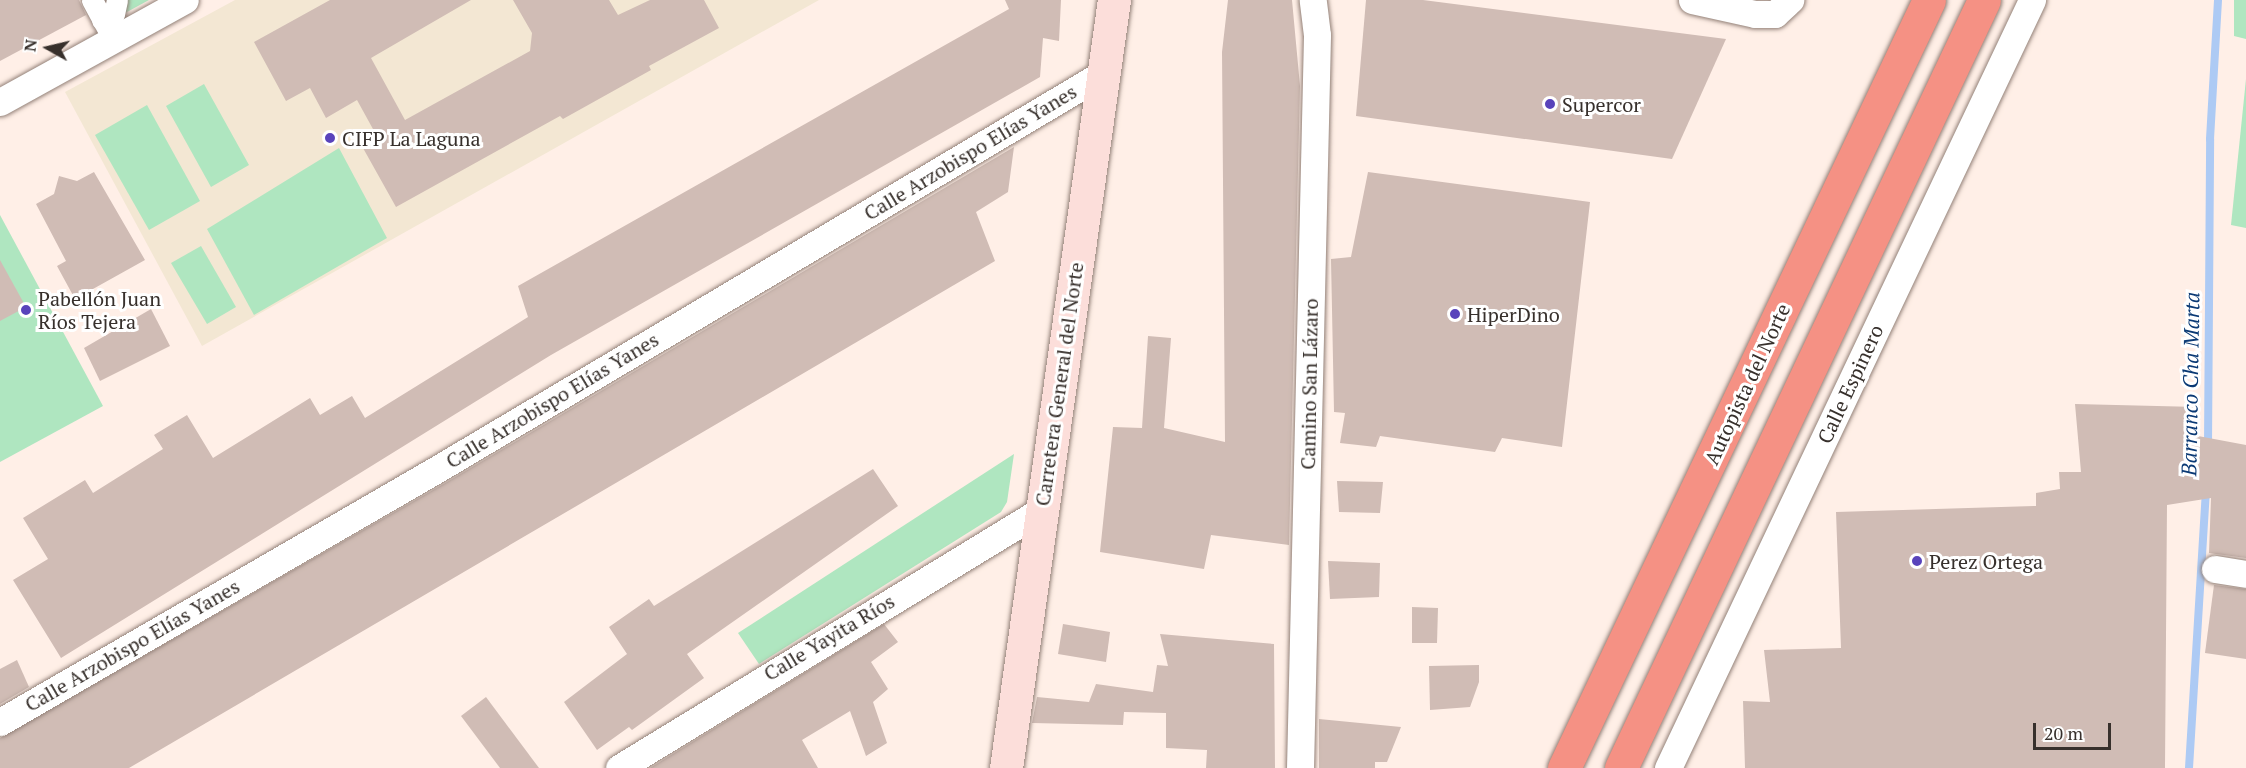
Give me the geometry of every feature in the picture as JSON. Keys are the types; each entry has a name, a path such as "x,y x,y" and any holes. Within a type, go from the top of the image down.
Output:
{"highway":[{"name":"Autopista del Norte","path":"1564,768 1929,0"},
{"path":"1621,768 1984,0"}],"main road":[{"name":"Carretera General del Norte","path":"1006,768 1114,0"}],"street":[{"path":"92,0 108,29"},
{"path":"108,29 117,0"},
{"path":"0,102 108,29 185,0"},
{"name":"Camino San Lázaro","path":"1300,768 1317,34 1313,0"},
{"path":"1692,0 1765,14 1775,14 1790,0"},
{"name":"Calle Espinero","path":"1668,768 2032,0"},
{"name":"Calle Arzobispo Elías Yanes","path":"0,722 439,468 1102,74"},
{"name":"Calle Yayita Ríos","path":"619,768 1041,510"},
{"path":"2215,569 2246,574"}],"shaded area":[{"name":"CIFP La Laguna","path":"235,0 819,0 202,346 65,92"}],"green space":[{"path":"106,0 149,0 116,18"},
{"path":"2234,0 2246,0 2246,39 2234,36"},
{"path":"2246,79 2246,228 2231,225"},
{"path":"204,84 249,165 211,187 166,106"},
{"path":"147,105 200,201 149,230 95,135"},
{"path":"339,148 387,238 254,315 207,229"},
{"name":"Pabellón Juan Ríos Tejera","path":"0,215 103,406 0,462"},
{"path":"201,246 236,307 207,324 171,263"},
{"path":"1014,454 1007,502 1001,512 759,664 738,633"}],"building":[{"path":"0,0 79,0 86,15 0,61"},
{"path":"330,0 471,0 371,58 405,120 530,51 532,33 513,0 609,0 618,15 650,0 704,0 719,28 649,66 651,70 563,119 560,116 396,207 363,148 379,140 357,100 326,118 310,88 286,101 254,42"},
{"path":"1005,0 1061,0 1059,41 1043,38 1040,77 551,355 61,658 13,580 48,559 23,518 85,480 93,493 163,449 154,435 187,415 213,458 310,398 320,415 352,396 365,418 528,317 518,286 1009,9"},
{"path":"1228,0 1292,0 1300,86 1289,545 1211,535 1204,569 1100,552 1113,427 1142,428 1148,336 1171,338 1164,428 1225,442 1222,52"},
{"path":"1366,0 1423,0 1726,39 1672,159 1356,116"},
{"path":"1014,147 1008,192 976,212 995,261 129,768 0,768 0,738 447,482"},
{"path":"94,172 145,260 75,299 57,266 66,261 36,204 54,194 59,176 77,181"},
{"name":"HiperDino","path":"1368,172 1590,202 1562,447 1502,438 1495,452 1380,436 1376,447 1340,443 1345,413 1334,412 1331,259 1351,257"},
{"path":"0,260 26,307 0,321"},
{"path":"151,309 170,346 100,381 84,348"},
{"path":"2075,404 2198,407 2198,436 2246,445 2246,558 2209,553 2211,498 2167,505 2165,768 1745,768 1743,701 1770,702 1764,650 1841,648 1836,512 2036,506 2036,493 2060,489 2059,472 2081,472"},
{"path":"873,469 898,506 687,654 704,678 632,730 629,727 597,750 564,702 627,654 609,627 649,599 654,606"},
{"path":"1337,481 1383,482 1380,513 1339,512"},
{"path":"1328,561 1380,563 1379,597 1330,599"},
{"path":"2214,585 2246,589 2246,659 2205,653"},
{"path":"1412,607 1438,608 1437,643 1412,643"},
{"path":"884,624 898,642 871,662 888,689 873,702 887,743 866,756 850,711 802,740 818,768 650,768"},
{"path":"1063,624 1110,632 1106,662 1058,654"},
{"path":"1160,634 1274,644 1275,768 1206,768 1207,750 1166,748 1166,713 1124,712 1123,725 1032,723 1037,697 1089,702 1096,684 1153,692 1157,665 1168,666"},
{"path":"17,660 29,687 0,704 0,669"},
{"path":"1479,665 1479,682 1470,707 1430,710 1429,666"},
{"path":"486,697 539,768 500,768 461,716"},
{"path":"1319,719 1401,727 1387,762 1375,762 1375,768 1319,768"}],"waterway":[{"name":"Barranco Cha Marta","path":"2208,446 2210,139 2218,0"},
{"name":"Barranco Cha Marta","path":"2189,768 2206,491"}],"place":[{"name":"Supercor","path":"1550,104"},
{"name":"CIFP La Laguna","path":"330,138"},
{"name":"Pabellón Juan Ríos Tejera","path":"26,310"},
{"name":"HiperDino","path":"1455,314"},
{"name":"Perez Ortega","path":"1917,561"}]}
